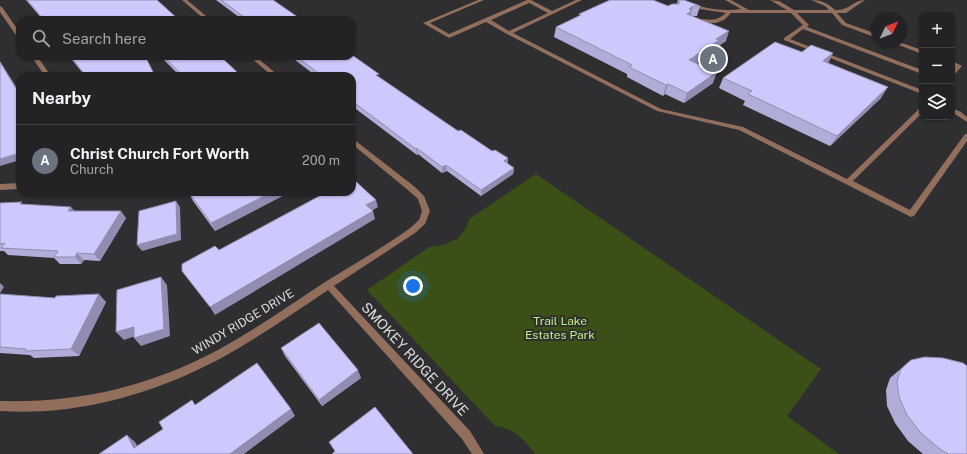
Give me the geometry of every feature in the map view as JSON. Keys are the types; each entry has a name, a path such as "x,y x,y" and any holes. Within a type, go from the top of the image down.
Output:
{"street":[{"path":"184,0 203,16"},
{"path":"482,0 426,23 449,36 530,0 552,12"},
{"path":"509,33 580,0"},
{"path":"678,0 729,13 748,11 844,12 863,0"},
{"path":"727,0 748,11"},
{"path":"772,0 784,4 794,11 806,25 786,39 919,91"},
{"path":"813,0 827,5 844,24 871,34"},
{"path":"0,8 16,31"},
{"path":"691,19 709,23 724,18 729,13"},
{"path":"486,20 659,110 740,128 911,214 967,136"},
{"path":"802,27 919,71"},
{"path":"907,47 919,51"},
{"path":"37,60 45,72"},
{"path":"257,60 271,72"},
{"path":"955,64 959,66 955,71"},
{"path":"955,111 967,120"},
{"path":"848,182 919,112"},
{"name":"WINDY RIDGE DRIVE","path":"0,406 15,407 80,402 142,387 198,365 220,354 412,231 422,222 426,211 421,198 356,143"},
{"path":"0,187 16,186"},
{"name":"SMOKEY RIDGE DRIVE","path":"328,285 466,435 478,454"}],"green space":[{"name":"Trail Lake Estates Park","path":"536,174 821,369 787,416 839,454 535,454 527,444 513,432 495,426 367,290 429,247 443,245 457,239 465,230 469,219"}],"building":[{"path":"27,0 157,0 175,16 41,16"},
{"path":"221,0 273,0 296,16 243,16"},
{"path":"610,0 653,0 668,6 672,4 679,4 680,2 678,0 684,0 700,6 693,6 689,9 692,11 687,14 729,31 716,39 719,40 689,60 717,72 687,93 668,84 666,85 629,67 632,65 556,27 581,15 579,14"},
{"path":"775,42 802,52 811,45 833,53 823,61 888,87 837,136 748,94 752,91 723,78"},
{"path":"356,58 379,74 376,75 458,131 461,130 492,151 495,150 508,158 504,161 514,168 481,190 446,165 442,167 356,104 356,72 317,72 301,60 356,60"},
{"path":"73,60 147,60 153,72 83,72"},
{"path":"167,60 224,60 237,72 179,72"},
{"path":"0,62 16,88 16,154 0,159"},
{"path":"356,182 376,200 366,205 373,211 210,307 182,271 182,264 215,246 219,250 320,196 356,196"},
{"path":"191,196 264,196 211,223"},
{"path":"176,201 177,234 137,245 139,211"},
{"path":"22,202 20,204 71,207 68,211 121,211 94,254 77,253 75,257 54,257 58,251 1,248 5,243 0,244 0,203"},
{"path":"161,277 164,329 134,338 134,327 116,332 117,290"},
{"path":"0,294 55,298 56,296 99,294 71,349 25,351 26,349 0,347"},
{"path":"319,323 358,370 319,400 281,348"},
{"path":"925,357 943,358 963,363 967,366 967,454 948,454 940,449 921,433 907,415 899,397 897,381 901,369 911,360"},
{"path":"257,363 291,409 230,454 99,454 127,435 134,448 163,429 159,422 192,400 195,405"},
{"path":"375,407 413,454 332,454 335,451 329,442"}],"place":[{"name":"Christ Church Fort Worth","path":"713,59"}]}
